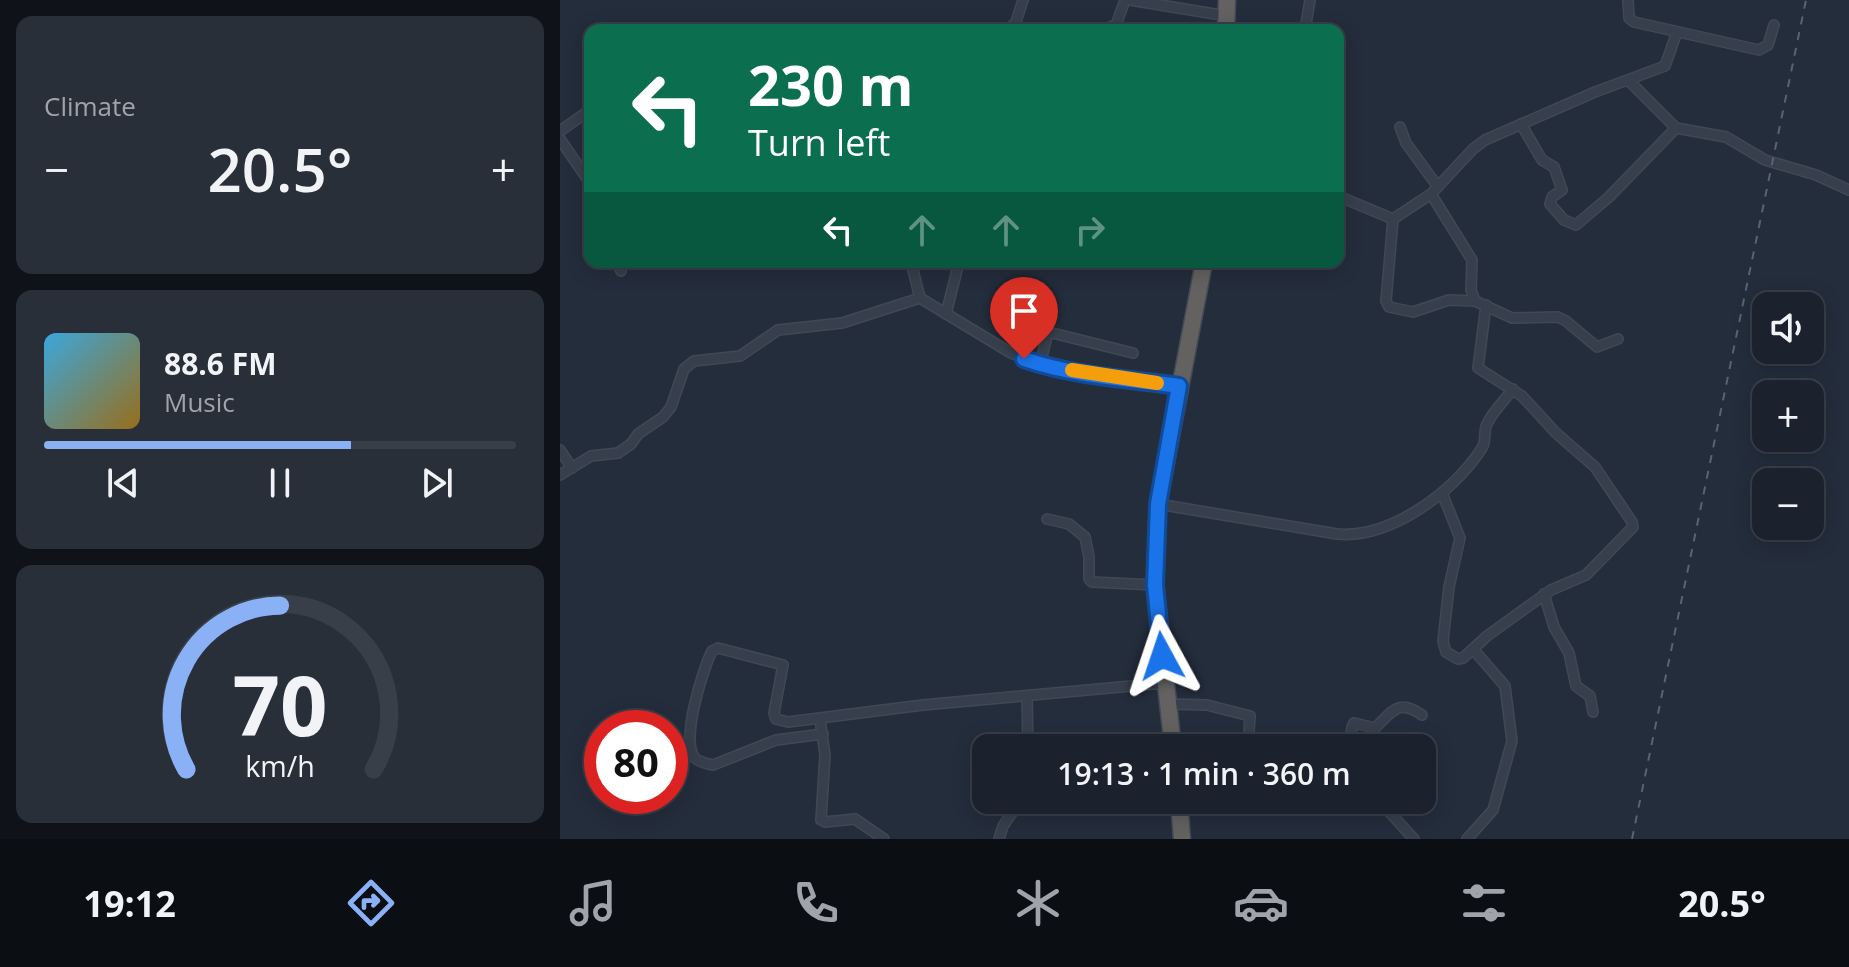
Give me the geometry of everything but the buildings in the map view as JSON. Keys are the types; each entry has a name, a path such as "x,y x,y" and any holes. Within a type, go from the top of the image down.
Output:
{"highway":[{"path":"1171,734 1155,585 1158,504 1203,268"},
{"path":"1180,814 1182,839"}],"street":[{"path":"1013,24 1019,16 1023,0"},
{"path":"1116,24 1128,0 1227,15"},
{"path":"1306,24 1310,0"},
{"path":"1628,0 1631,21 1759,50 1768,45 1774,25"},
{"path":"1393,219 1435,190 1479,144 1595,92 1665,66 1677,32"},
{"path":"1629,81 1676,128 1726,137 1765,160 1816,175 1849,190"},
{"path":"560,131 584,114"},
{"path":"1521,124 1542,160 1554,167 1562,185 1562,190 1550,199 1550,204 1564,220 1576,225 1609,197 1676,128"},
{"path":"1400,127 1472,260 1470,284 1475,301"},
{"path":"560,139 584,174"},
{"path":"1344,199 1393,219"},
{"path":"1393,219 1386,305 1413,312 1449,300 1475,301 1512,318 1558,317 1597,347 1618,339"},
{"path":"912,268 920,298 1011,353 1040,365 1179,386"},
{"path":"946,314 958,268"},
{"path":"560,475 591,456 618,453 663,417 671,407 684,369 694,361 740,356 778,330 842,323 920,298"},
{"path":"1442,493 1460,538 1449,587 1444,647 1451,657 1458,659 1544,594 1586,575 1631,531 1632,522 1595,467 1513,389 1478,368 1486,305"},
{"path":"1040,365 1046,328 1133,353"},
{"path":"1158,504 1350,535 1363,534 1387,526 1442,493 1484,445 1488,422 1513,389"},
{"path":"560,450 572,468"},
{"path":"1047,519 1069,524 1085,537 1090,581 1155,585"},
{"path":"1544,594 1554,627 1569,653 1576,686 1590,696 1593,712"},
{"path":"823,734 776,740 713,765 698,760 693,753 693,711 706,665 716,648 783,665 774,707 776,719 788,722 923,705 1165,683"},
{"path":"1467,839 1493,810 1512,741 1505,686 1473,649"},
{"path":"1027,697 1028,734"},
{"path":"1168,704 1207,705 1250,716 1249,734"},
{"path":"1352,734 1354,723 1375,728 1402,706 1413,708 1422,715"},
{"path":"820,719 823,734 822,821 855,819 884,839"},
{"path":"999,839 1011,814"},
{"path":"1391,814 1414,839"}],"railway":[{"path":"1632,839 1806,0"}],"slow traffic":[{"path":"1072,370 1157,383"}],"route":[{"path":"1024,359 1040,365 1179,386 1158,504 1155,585 1162,656"}]}
